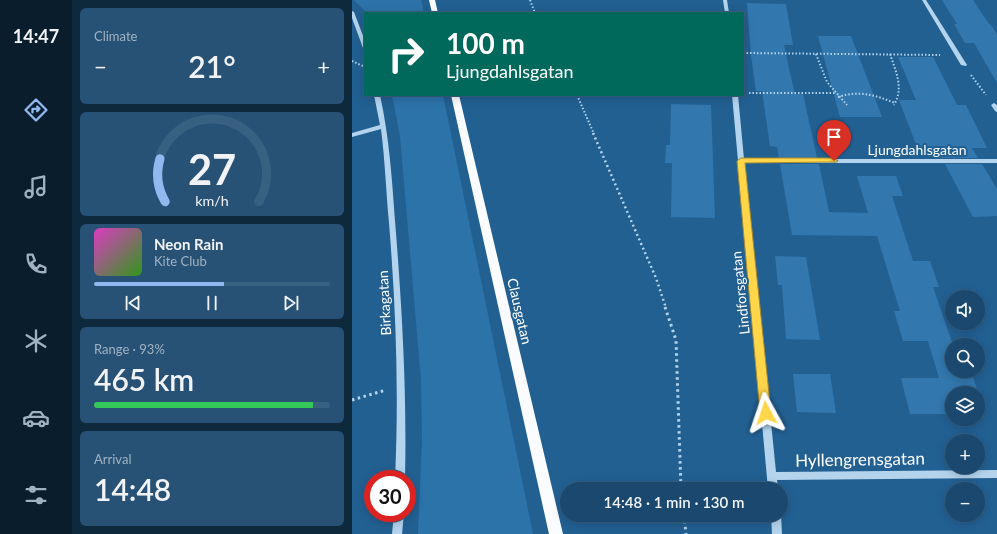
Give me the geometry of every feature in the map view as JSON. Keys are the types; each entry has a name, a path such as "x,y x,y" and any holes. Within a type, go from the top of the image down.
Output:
{"main road":[{"path":"432,0 435,12"},
{"name":"Clausgatan","path":"455,96 556,534"}],"street":[{"path":"725,0 727,12"},
{"path":"924,0 964,65"},
{"path":"352,12 364,45"},
{"path":"352,27 358,26"},
{"name":"Birkagatan","path":"377,96 384,126 397,279 402,386 400,470"},
{"name":"Lindforsgatan","path":"735,96 772,482"},
{"path":"352,135 384,126"},
{"name":"Ljungdahlsgatan","path":"741,161 997,161"},
{"name":"Hyllengrensgatan","path":"772,476 997,474"},
{"path":"397,534 398,522"},
{"path":"776,522 777,534"}],"path":[{"path":"530,0 536,12"},
{"path":"744,53 957,55"},
{"path":"816,54 823,77 838,97 847,105"},
{"path":"838,97 850,92 862,92 894,104 899,98 900,90 898,77 890,54"},
{"path":"352,61 364,67"},
{"path":"964,65 995,107"},
{"path":"744,93 835,93"},
{"path":"577,96 656,278 676,340 681,482"},
{"path":"352,400 402,386"},
{"path":"685,522 686,534"}],"shaded area":[{"path":"354,0 421,0 424,12 366,12"},
{"path":"392,96 443,96 533,534 418,534 422,440 421,380 400,136"}],"building":[{"path":"942,0 973,0 997,34 997,83 974,43 965,43 954,24 957,24"},
{"path":"747,3 786,4 793,45 784,45 795,94 803,94 817,158 779,158 777,147 770,146 762,91 756,91 751,56"},
{"path":"818,36 851,36 882,117 840,117"},
{"path":"898,57 933,57 957,105 966,105 987,148 972,148 978,158 941,158 936,148 917,147 899,100 916,100"},
{"path":"671,104 711,105 715,218 671,217 672,163 665,163 666,145 670,145"},
{"path":"780,164 819,164 829,212 868,213 857,176 896,176 903,196 892,196 913,261 930,261 939,287 933,287 945,322 945,330 948,330 951,338 945,338 945,378 973,378 976,386 945,386 945,414 910,414 901,378 939,378 928,341 903,341 894,311 900,311 877,236 792,235"},
{"path":"945,164 982,164 997,189 997,216 973,217"},
{"path":"775,256 806,257 820,340 786,339 782,285 778,285"},
{"path":"793,374 830,374 836,413 797,412"}],"route":[{"path":"766,413 741,161 834,161"}]}
